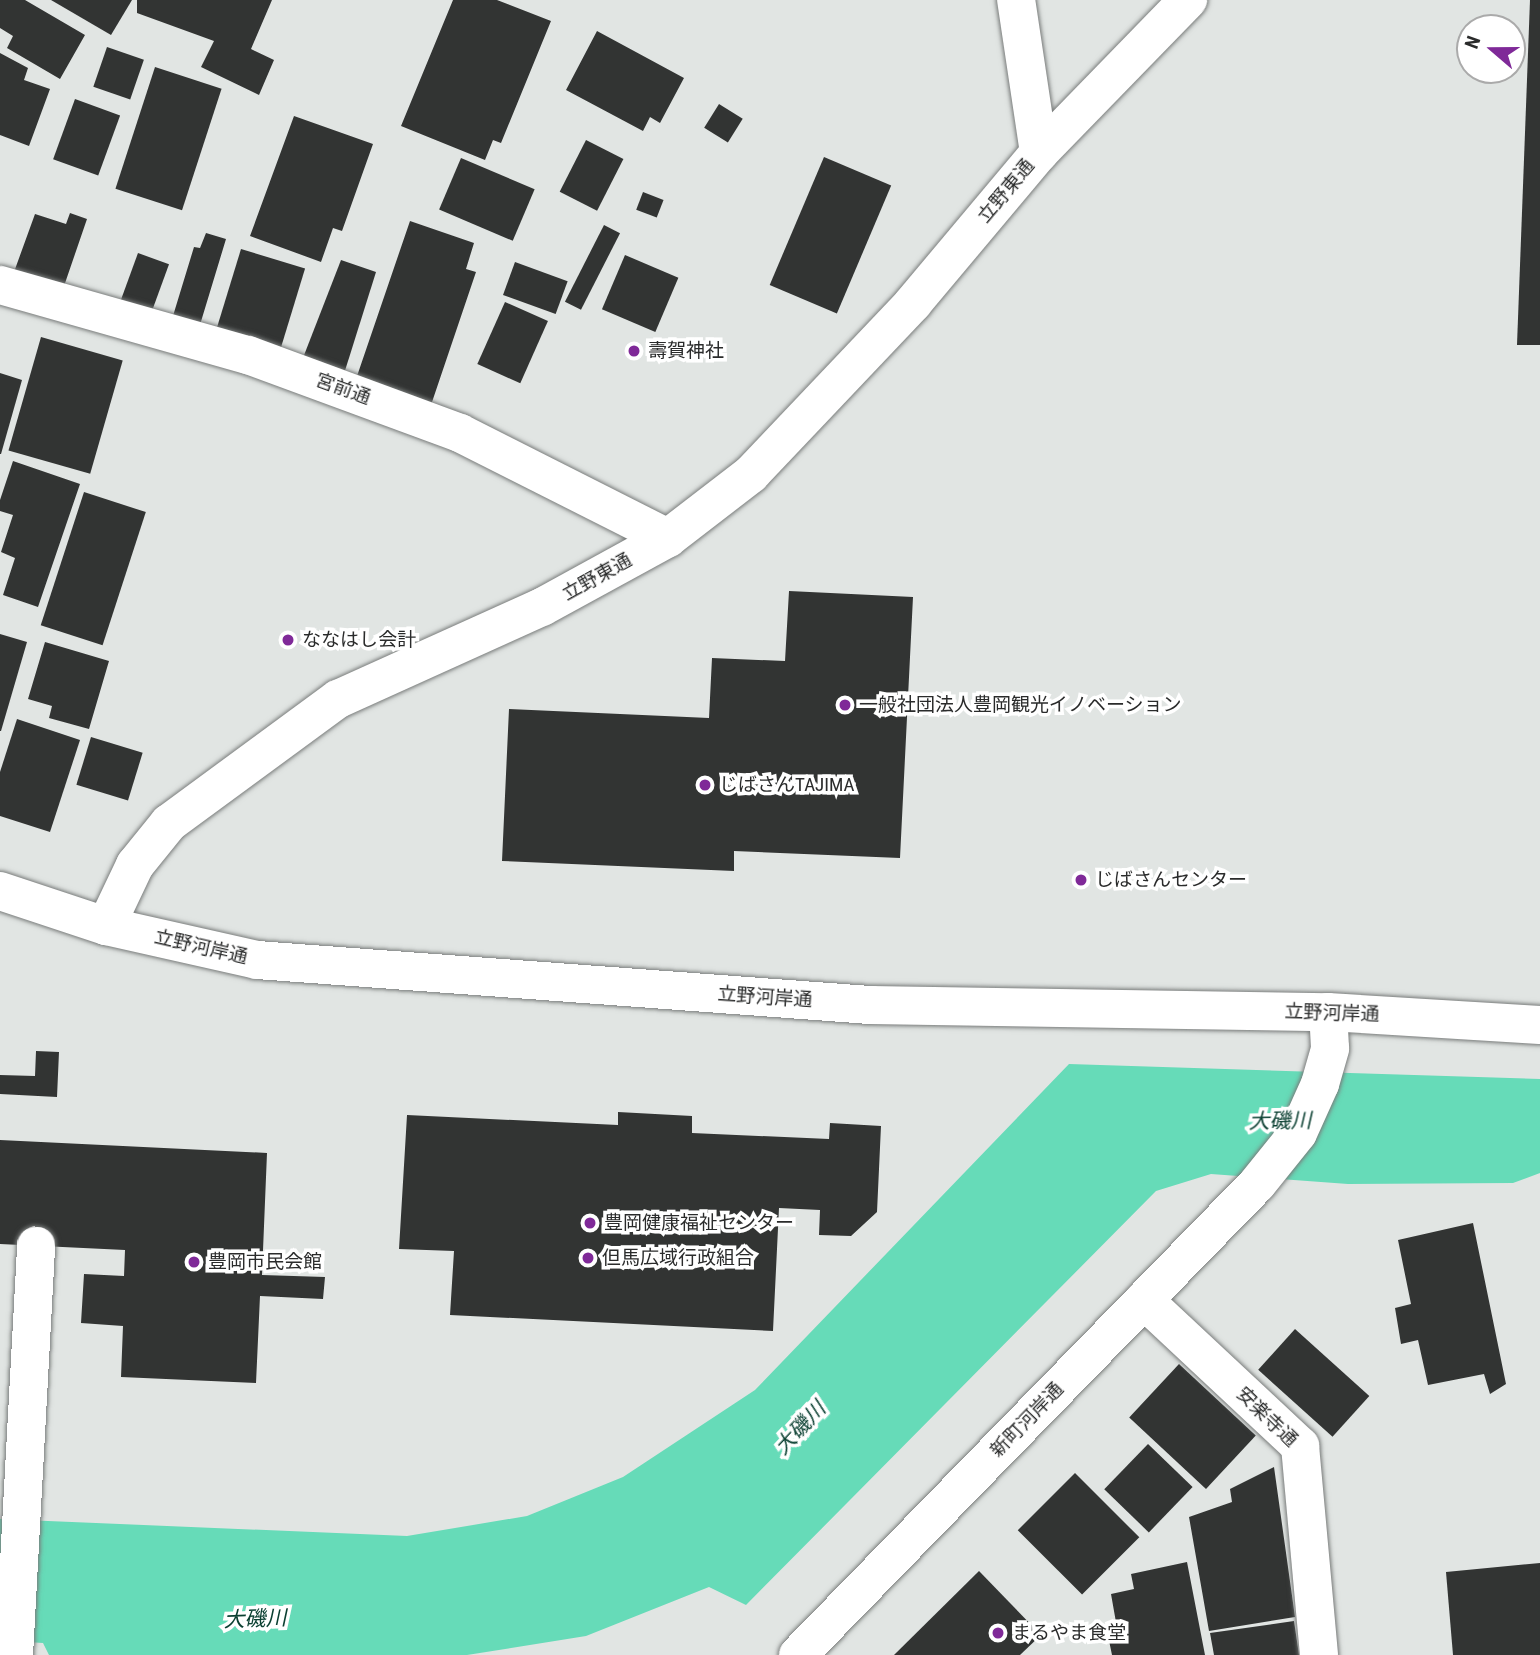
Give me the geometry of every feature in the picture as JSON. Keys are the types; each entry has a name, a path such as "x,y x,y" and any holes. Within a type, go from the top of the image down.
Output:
{"street":[{"path":"1016,0 1039,153"},
{"name":"立野東通","path":"106,926 135,865 170,823 338,699 542,607 668,538 751,474 914,303 1039,153 1188,0"},
{"name":"宮前通","path":"0,285 248,355 460,433 668,538"},
{"name":"立野河岸通","path":"0,891 106,926 257,960 870,1005 1329,1030 1540,1025"},
{"name":"新町河岸通","path":"797,1655 1257,1184 1298,1133 1329,1030"},
{"path":"14,1655 36,1245"},
{"name":"安楽寺通","path":"1144,1300 1300,1446 1319,1655"}],"water":[{"name":"大磯川","path":"1069,1064 1540,1079 1540,1173 1513,1183 1348,1184 1211,1174 1156,1191 746,1605 709,1587 586,1636 467,1655 49,1655 43,1643 27,1642 0,1655 0,1519 407,1536 527,1516 623,1477 755,1390"}],"building":[{"path":"0,0 25,0 85,35 60,79 7,48 13,36 0,28"},
{"path":"51,0 132,0 111,35"},
{"path":"137,0 272,0 251,49 274,60 259,95 201,67 214,41 137,13"},
{"path":"453,0 497,0 551,21 501,143 493,140 485,160 401,126"},
{"path":"1530,0 1540,0 1540,345 1517,345"},
{"path":"597,31 684,78 660,123 650,117 643,131 566,90"},
{"path":"107,47 144,60 130,99 93,87"},
{"path":"0,53 28,68 24,80 50,89 29,146 0,135"},
{"path":"155,67 222,89 182,210 115,189"},
{"path":"75,99 120,115 98,176 53,159"},
{"path":"719,104 743,119 728,143 704,128"},
{"path":"294,116 373,144 342,231 333,228 321,262 250,236"},
{"path":"586,140 623,159 597,211 560,192"},
{"path":"824,157 891,186 837,313 770,285"},
{"path":"461,158 535,189 513,241 439,210"},
{"path":"643,192 664,200 657,218 636,210"},
{"path":"70,213 87,219 63,289 14,272 35,214 66,224"},
{"path":"410,221 474,243 466,269 476,272 431,405 356,379"},
{"path":"604,225 620,233 581,310 565,302"},
{"path":"206,233 226,239 196,338 169,329 194,247 200,248"},
{"path":"241,249 305,269 277,359 213,340"},
{"path":"138,253 169,264 151,314 120,303"},
{"path":"625,255 678,278 655,332 602,309"},
{"path":"341,260 376,272 343,377 301,363"},
{"path":"515,262 568,281 556,314 503,295"},
{"path":"505,302 548,321 520,383 477,364"},
{"path":"41,337 123,360 90,474 8,450"},
{"path":"0,373 22,380 1,454 0,454"},
{"path":"13,461 80,484 38,607 3,595 15,558 1,552 13,515 0,511 0,500"},
{"path":"84,492 146,512 103,645 41,625"},
{"name":"じばさんTAJIMA","path":"789,591 913,597 900,858 734,851 734,871 502,861 509,709 709,718 712,658 785,661"},
{"path":"0,634 27,642 1,731 0,731"},
{"path":"45,642 109,661 89,729 49,718 52,706 28,699"},
{"path":"17,719 80,740 50,832 0,816 0,772"},
{"path":"91,737 143,753 128,801 76,785"},
{"path":"36,1051 59,1052 57,1097 0,1094 0,1075 35,1076"},
{"name":"豊岡健康福祉センター","path":"618,1112 692,1116 692,1133 829,1139 830,1123 881,1126 877,1212 851,1236 819,1235 820,1210 779,1208 773,1331 450,1315 454,1251 399,1249 407,1115 618,1125"},
{"name":"豊岡市民会館","path":"0,1140 267,1153 262,1275 325,1277 323,1299 260,1296 256,1383 121,1377 123,1326 81,1323 84,1274 124,1276 125,1250 0,1244"},
{"path":"1473,1223 1506,1384 1490,1394 1484,1374 1428,1385 1418,1340 1401,1344 1395,1308 1411,1304 1398,1240"},
{"path":"1295,1329 1369,1396 1333,1437 1258,1370"},
{"path":"1179,1364 1256,1436 1206,1489 1129,1417"},
{"path":"1148,1444 1193,1487 1149,1532 1104,1489"},
{"path":"1274,1467 1295,1617 1209,1631 1189,1517 1232,1502 1230,1489"},
{"path":"1075,1473 1139,1537 1082,1595 1018,1530"},
{"path":"1187,1562 1205,1655 1112,1655 1107,1631 1117,1628 1111,1594 1134,1589 1131,1574"},
{"path":"1540,1563 1540,1655 1453,1655 1446,1572"},
{"path":"979,1571 1041,1635 1020,1655 894,1655"},
{"path":"1294,1621 1299,1655 1214,1655 1210,1633"}],"place":[{"name":"壽賀神社","path":"634,351"},
{"name":"ななはし会計","path":"288,640"},
{"name":"一般社団法人豊岡観光イノベーション","path":"845,705"},
{"name":"じばさんTAJIMA","path":"705,785"},
{"name":"じばさんセンター","path":"1081,880"},
{"name":"豊岡健康福祉センター","path":"590,1223"},
{"name":"但馬広域行政組合","path":"588,1258"},
{"name":"豊岡市民会館","path":"194,1262"},
{"name":"まるやま食堂","path":"998,1633"}]}
